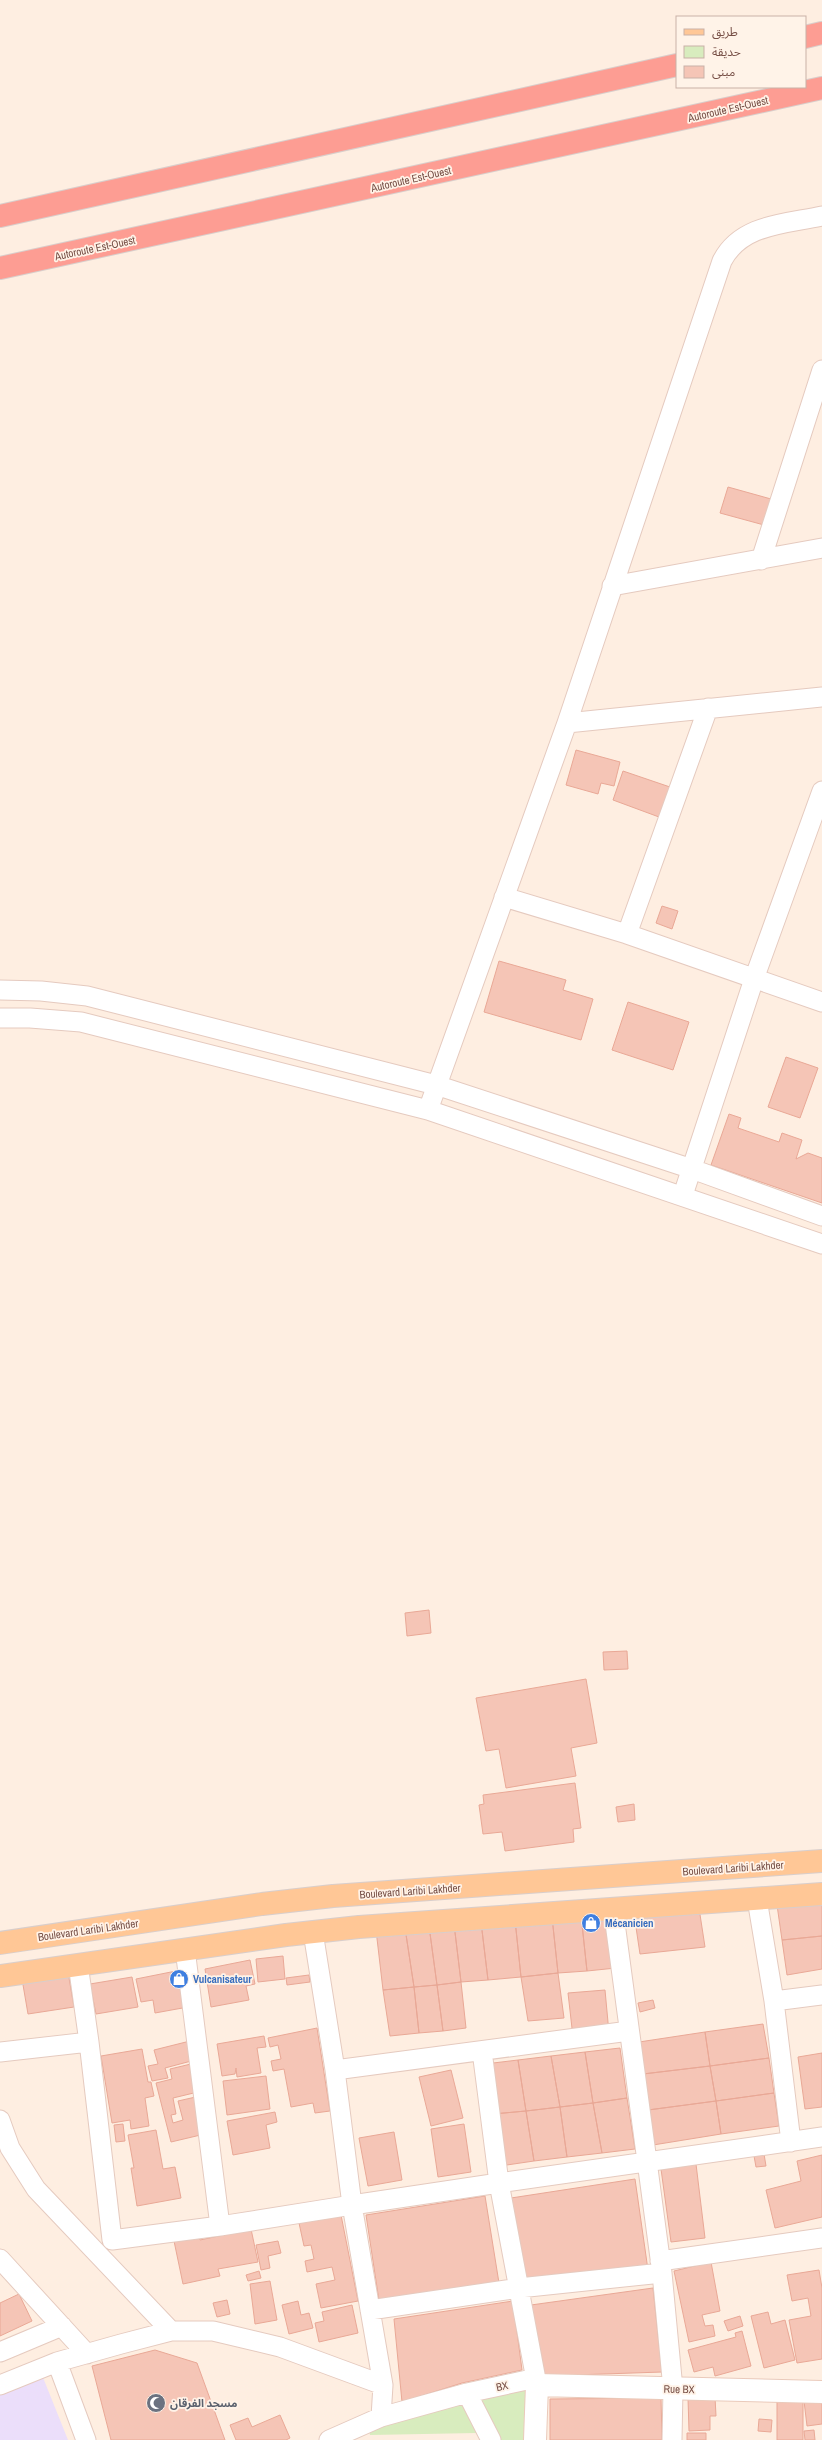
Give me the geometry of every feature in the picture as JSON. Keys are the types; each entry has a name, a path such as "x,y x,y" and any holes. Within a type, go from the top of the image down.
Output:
{"highway":[{"path":"806,37 822,33"},
{"path":"0,216 676,66"},
{"name":"Autoroute Est-Ouest","path":"0,268 192,228 822,88"}],"main road":[{"name":"Boulevard Laribi Lakhder","path":"0,1943 262,1904 333,1896 822,1862"},
{"path":"0,1976 313,1932 613,1908 822,1894"}],"street":[{"path":"428,1110 567,723 612,586 726,254 737,241 752,232 822,216"},
{"path":"761,560 822,370"},
{"path":"612,586 822,548"},
{"path":"567,723 822,696"},
{"path":"627,934 708,708"},
{"path":"683,1195 754,979 822,791"},
{"path":"504,897 627,934 822,1002"},
{"path":"0,990 41,991 87,996 436,1085 692,1169 822,1216"},
{"path":"0,1018 30,1018 81,1022 428,1110 683,1195 822,1244"},
{"path":"757,1899 774,2001 791,2142"},
{"path":"613,1908 661,2267 673,2389 672,2440"},
{"path":"313,1932 335,2070 352,2205 383,2385 381,2417"},
{"path":"185,1950 220,2226"},
{"path":"78,1964 89,2042 112,2240 220,2226 499,2183 822,2137"},
{"path":"774,2001 822,1995"},
{"path":"335,2070 629,2031"},
{"path":"0,2052 89,2042"},
{"path":"482,2051 499,2183 537,2385 535,2440"},
{"path":"0,2120 10,2148 36,2189 171,2331"},
{"path":"370,2310 661,2267 822,2238"},
{"path":"0,2259 87,2354"},
{"path":"0,2352 62,2326"},
{"path":"0,2386 57,2362 171,2331 213,2331 265,2344 383,2385"},
{"path":"57,2362 86,2440"},
{"name":"BX","path":"329,2440 381,2417 468,2393 527,2380 537,2385"},
{"name":"Rue BX","path":"537,2385 822,2392"},
{"path":"468,2393 491,2440"}],"shaded area":[{"path":"40,2370 68,2440 0,2440 0,2386"}],"green space":[{"path":"530,2388 529,2440 500,2440 481,2399"},
{"path":"464,2395 477,2433 370,2435 369,2430"}],"building":[{"path":"728,487 771,499 764,525 720,513"},
{"path":"576,750 620,762 614,786 601,783 598,794 566,785"},
{"path":"623,771 670,787 659,817 613,800"},
{"path":"662,906 678,911 672,929 656,923"},
{"path":"499,961 566,980 563,990 593,999 581,1040 484,1012"},
{"path":"628,1002 689,1022 673,1070 612,1050"},
{"path":"786,1057 818,1068 800,1118 768,1107"},
{"path":"729,1114 741,1118 738,1128 779,1142 782,1133 802,1140 796,1159 808,1153 822,1158 822,1203 711,1165"},
{"path":"429,1610 431,1633 407,1636 405,1613"},
{"path":"627,1651 628,1669 604,1670 603,1652"},
{"path":"586,1679 597,1743 571,1748 576,1776 506,1788 499,1749 486,1751 476,1698"},
{"path":"575,1783 581,1828 573,1829 574,1842 505,1851 502,1832 483,1834 479,1805 484,1804 483,1795"},
{"path":"634,1804 635,1820 618,1822 616,1807"},
{"path":"822,1901 822,1936 782,1940 777,1905"},
{"path":"699,1908 705,1947 640,1954 634,1914"},
{"path":"609,1913 616,1968 587,1971 581,1915"},
{"path":"581,1915 587,1971 558,1973 552,1917"},
{"path":"552,1917 558,1973 521,1977 515,1920"},
{"path":"515,1920 521,1977 488,1980 481,1922"},
{"path":"481,1922 488,1980 461,1982 454,1924"},
{"path":"454,1924 461,1982 437,1985 429,1926"},
{"path":"429,1926 437,1985 414,1987 405,1928"},
{"path":"405,1928 414,1987 383,1990 376,1930"},
{"path":"822,1936 822,1969 787,1975 782,1940"},
{"path":"283,1956 285,1979 258,1982 256,1959"},
{"path":"250,1960 255,1984 246,1986 249,2000 211,2007 205,1969"},
{"path":"181,1970 188,2007 155,2013 153,2000 141,2002 136,1979"},
{"path":"68,1972 74,2007 28,2014 22,1979"},
{"path":"558,1973 564,2018 528,2021 521,1977"},
{"path":"309,1975 310,1982 287,1985 286,1978"},
{"path":"132,1977 138,2007 96,2014 90,1984"},
{"path":"461,1982 466,2028 443,2031 437,1985"},
{"path":"437,1985 443,2031 419,2033 414,1987"},
{"path":"414,1987 419,2033 390,2036 383,1990"},
{"path":"605,1990 609,2033 573,2037 568,1993"},
{"path":"653,2000 655,2008 640,2012 638,2003"},
{"path":"763,2024 769,2058 710,2066 705,2032"},
{"path":"317,2028 330,2111 315,2113 313,2103 291,2107 284,2069 273,2071 271,2061 281,2059 278,2045 270,2047 268,2038"},
{"path":"705,2032 710,2066 643,2074 639,2042"},
{"path":"264,2036 266,2047 257,2048 261,2073 237,2077 236,2068 235,2074 222,2076 217,2044"},
{"path":"190,2041 195,2060 165,2068 168,2078 152,2081 148,2066 158,2064 154,2050"},
{"path":"620,2048 627,2098 593,2103 585,2052"},
{"path":"142,2049 148,2082 151,2082 154,2096 145,2098 149,2126 131,2129 130,2120 112,2123 101,2056"},
{"path":"585,2052 593,2103 560,2107 551,2056"},
{"path":"822,2053 822,2107 805,2109 798,2057"},
{"path":"551,2056 560,2107 526,2111 518,2060"},
{"path":"769,2058 774,2093 716,2101 710,2066"},
{"path":"518,2060 526,2111 493,2114 485,2064"},
{"path":"195,2063 202,2091 173,2098 176,2114 171,2115 173,2123 183,2120 178,2101 200,2096 209,2133 171,2142 156,2083 172,2079 170,2069"},
{"path":"710,2066 716,2101 648,2110 643,2074"},
{"path":"451,2070 463,2118 431,2126 419,2077"},
{"path":"266,2076 270,2109 227,2115 223,2081"},
{"path":"774,2093 779,2126 721,2134 716,2101"},
{"path":"627,2098 635,2149 602,2153 593,2103"},
{"path":"716,2101 721,2134 653,2145 648,2110"},
{"path":"593,2103 602,2153 567,2157 560,2107"},
{"path":"560,2107 567,2157 534,2161 526,2111"},
{"path":"526,2111 534,2161 500,2166 493,2114"},
{"path":"275,2112 277,2122 266,2125 270,2148 233,2155 227,2121"},
{"path":"123,2124 125,2141 116,2142 114,2125"},
{"path":"464,2124 471,2172 438,2177 431,2129"},
{"path":"156,2130 163,2169 175,2167 181,2198 137,2206 131,2168 134,2168 128,2135"},
{"path":"394,2132 402,2180 368,2186 359,2138"},
{"path":"764,2154 766,2166 756,2167 754,2156"},
{"path":"822,2155 822,2217 775,2228 766,2190 801,2181 797,2161"},
{"path":"696,2164 705,2238 671,2242 661,2169"},
{"path":"635,2179 648,2270 522,2289 511,2198"},
{"path":"485,2196 499,2283 380,2307 366,2215"},
{"path":"341,2215 358,2301 321,2308 316,2284 335,2280 332,2267 307,2272 305,2261 314,2259 311,2245 304,2246 299,2223"},
{"path":"251,2229 258,2262 218,2269 220,2276 183,2284 174,2241 199,2235 200,2240"},
{"path":"278,2241 281,2253 268,2256 270,2268 261,2270 256,2245"},
{"path":"711,2262 720,2311 702,2315 705,2326 713,2325 715,2336 689,2342 674,2271"},
{"path":"819,2270 822,2288 822,2359 797,2363 789,2320 811,2316 808,2298 792,2301 787,2275"},
{"path":"259,2271 261,2278 248,2281 246,2275"},
{"path":"270,2281 277,2320 255,2324 250,2284"},
{"path":"653,2288 662,2372 545,2376 531,2305"},
{"path":"19,2294 32,2321 0,2336 0,2303"},
{"path":"227,2300 230,2314 217,2317 213,2303"},
{"path":"298,2301 301,2315 309,2313 313,2328 289,2334 282,2305"},
{"path":"513,2301 522,2370 462,2383 402,2402 394,2319"},
{"path":"352,2305 358,2333 319,2342 315,2323 324,2321 322,2312"},
{"path":"768,2312 771,2324 785,2320 795,2360 764,2368 751,2316"},
{"path":"740,2316 743,2326 728,2331 724,2321"},
{"path":"742,2331 751,2366 715,2376 713,2367 694,2372 688,2350 736,2337 735,2333"},
{"name":"مسجد الفرقان","path":"155,2350 197,2363 225,2440 111,2440 92,2366"},
{"path":"715,2397 716,2416 710,2416 710,2430 689,2431 688,2398"},
{"path":"661,2398 662,2440 550,2440 550,2399"},
{"path":"803,2398 803,2440 777,2440 777,2399"},
{"path":"822,2399 822,2424 807,2426 804,2401"},
{"path":"280,2415 290,2438 286,2440 236,2440 230,2425 248,2418 252,2427"},
{"path":"759,2419 772,2420 771,2432 758,2431"},
{"path":"814,2430 815,2440 805,2440 804,2431"},
{"path":"687,2433 706,2433 706,2440 687,2440"}],"place":[{"name":"Mécanicien","path":"591,1923"},
{"name":"Vulcanisateur","path":"179,1979"},
{"name":"مسجد الفرقان","path":"156,2403"}]}
